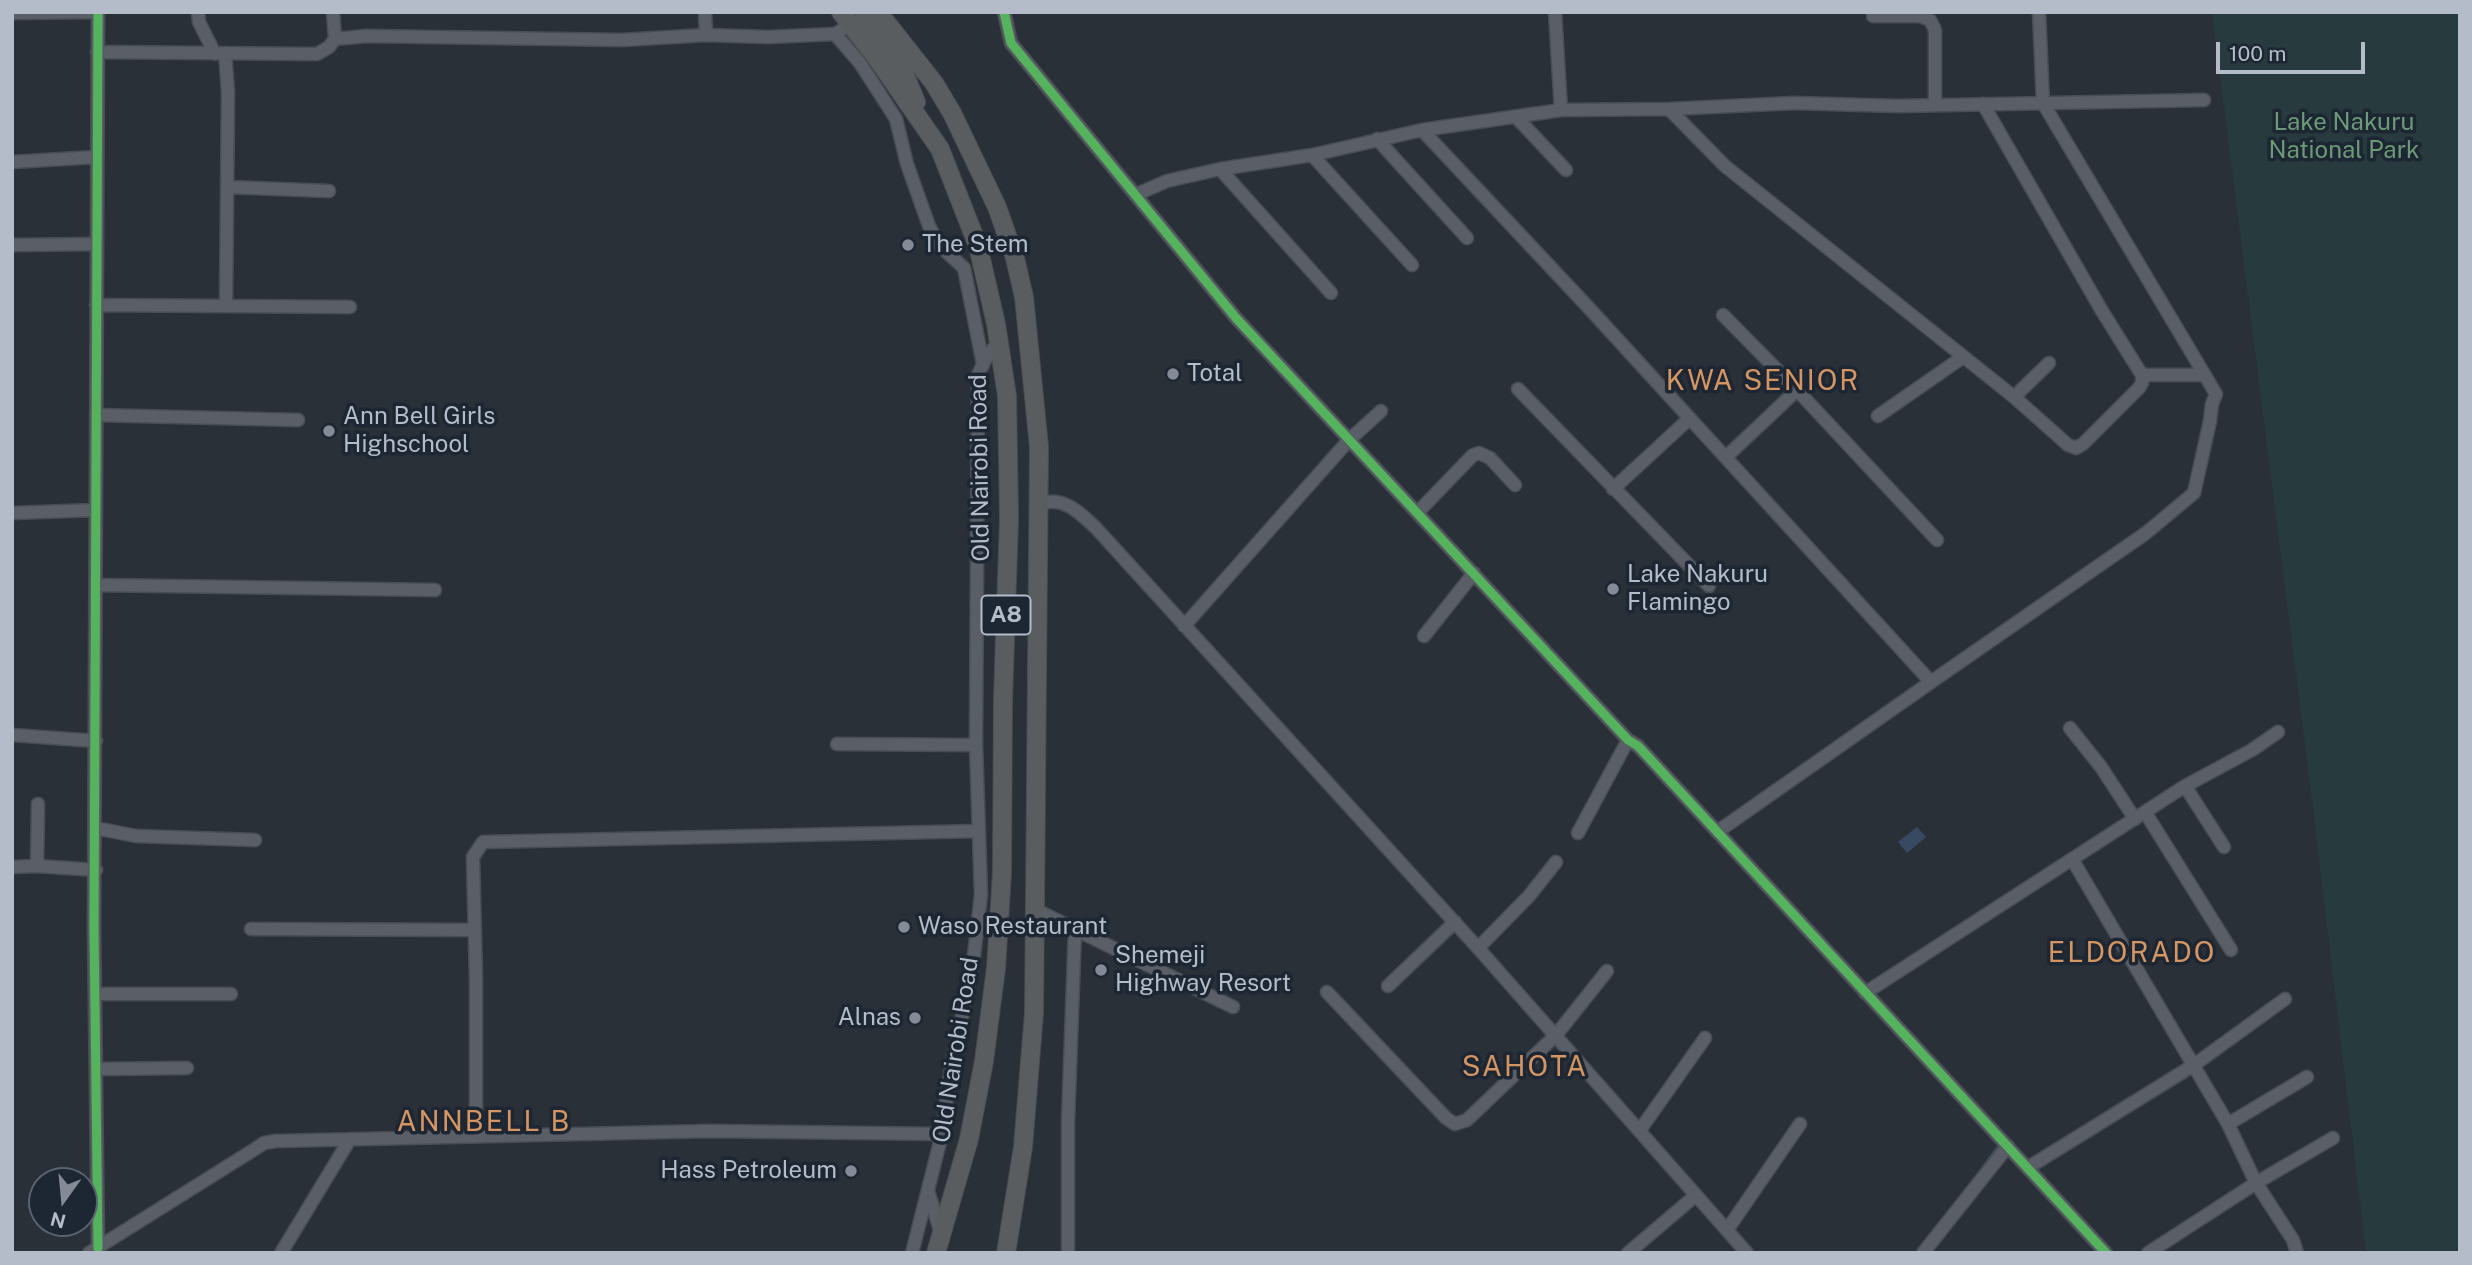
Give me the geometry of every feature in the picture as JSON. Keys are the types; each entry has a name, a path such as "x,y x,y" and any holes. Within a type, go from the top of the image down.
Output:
{"highway":[{"name":"A8","path":"878,12 934,83 965,142 997,207 1015,258 1024,297 1039,447 1034,1013 1023,1147 1006,1253"},
{"name":"Old Nairobi Road","path":"852,16 940,149 978,246 999,341 1007,396 1009,452 1002,873 996,968 982,1074 969,1139 936,1253"},
{"path":"940,149 949,136 958,136 965,142"}],"street":[{"path":"12,13 98,12 94,1250"},
{"path":"198,12 199,22 220,54 228,92 226,305"},
{"path":"97,52 317,54 329,47 335,39 333,12"},
{"path":"705,12 706,35"},
{"path":"1004,12 1011,43 1236,318 1628,740 1638,746 2106,1253"},
{"path":"1555,12 1561,110"},
{"path":"1717,832 2146,533 2194,493 2216,394 2043,103 2039,12"},
{"path":"335,39 366,36 622,40 706,35 768,37 835,34 852,16"},
{"path":"1873,16 1920,16 1930,20 1935,30 1935,105"},
{"path":"835,34 860,63 896,119 907,164 929,226 939,245 964,268 983,365"},
{"path":"1135,195 1167,181 1220,169 1312,155 1422,130 1561,110 1670,109 1794,103 1935,105 2204,100"},
{"path":"1670,109 1725,166 2014,397 2068,445 2076,448 2142,383 2142,375 1983,104"},
{"path":"1517,118 1566,170"},
{"path":"1422,130 1931,682"},
{"path":"1377,139 1467,238"},
{"path":"1312,155 1412,265"},
{"path":"12,162 96,157"},
{"path":"1220,169 1331,293"},
{"path":"226,187 329,191"},
{"path":"12,244 97,244"},
{"path":"96,305 350,307"},
{"path":"1723,315 1937,540"},
{"path":"912,1253 942,1134 950,1074 976,946 981,895 976,745 978,375 999,341"},
{"path":"1878,416 1963,357"},
{"path":"2014,397 2049,363"},
{"path":"2142,375 2205,375"},
{"path":"1518,389 1709,586"},
{"path":"1726,457 1797,390"},
{"path":"1184,626 1349,440 1381,411"},
{"path":"96,415 298,420"},
{"path":"1613,489 1690,418"},
{"path":"1418,512 1473,455 1479,453 1490,458 1515,485"},
{"path":"1038,504 1049,500 1075,507 1455,922 1747,1253"},
{"path":"12,513 96,510"},
{"path":"1424,636 1474,573"},
{"path":"96,585 435,590"},
{"path":"2070,728 2140,815 2231,950"},
{"path":"1866,993 2185,786 2252,750 2278,732"},
{"path":"12,735 96,741"},
{"path":"1578,834 1628,740"},
{"path":"838,744 976,745"},
{"path":"2185,786 2224,847"},
{"path":"37,866 38,804"},
{"path":"95,828 136,836 255,840"},
{"path":"476,1136 473,856 483,842 979,831"},
{"path":"2072,859 2228,1124 2256,1183 2293,1240 2297,1253"},
{"path":"1478,948 1529,896 1556,862"},
{"path":"12,867 96,870"},
{"path":"1034,909 1233,1007"},
{"path":"1388,986 1455,922"},
{"path":"251,929 474,930"},
{"path":"1068,1253 1068,1121 1075,929"},
{"path":"1327,992 1446,1118 1455,1124 1467,1120 1556,1035 1607,971"},
{"path":"95,994 231,994"},
{"path":"2029,1167 2194,1065 2286,999"},
{"path":"1640,1130 1705,1038"},
{"path":"96,1069 187,1068"},
{"path":"2228,1124 2307,1077"},
{"path":"1727,1230 1800,1124"},
{"path":"94,1250 264,1143 276,1141 710,1131 942,1134"},
{"path":"2148,1253 2256,1183 2333,1138"},
{"path":"281,1253 350,1139"},
{"path":"1923,1253 2008,1146"},
{"path":"928,1190 941,1234"},
{"path":"1628,1253 1695,1196"}],"green space":[{"name":"Lake Nakuru National Park","path":"2212,12 2460,12 2460,1253 2366,1253 2312,800"}],"water":[{"path":"1917,827 1926,837 1907,853 1898,842"}],"waterway":[{"path":"1974,1179 1999,1145"}],"cycle path":[{"path":"98,12 94,928 98,1248"},
{"path":"1004,12 1011,43 1236,318 1628,740 1638,746 2106,1253"}],"place":[{"name":"The Stem","path":"908,245"},
{"name":"Total","path":"1173,374"},
{"name":"Ann Bell Girls Highschool","path":"329,431"},
{"name":"Lake Nakuru Flamingo","path":"1613,589"},
{"name":"Waso Restaurant","path":"904,927"},
{"name":"Shemeji Highway Resort","path":"1101,970"},
{"name":"Alnas","path":"915,1018"},
{"name":"Hass Petroleum","path":"851,1171"}],"district":[{"name":"KWA SENIOR","path":"1763,381"},
{"name":"ELDORADO","path":"2132,953"},
{"name":"SAHOTA","path":"1525,1067"},
{"name":"ANNBELL B","path":"484,1122"}]}
